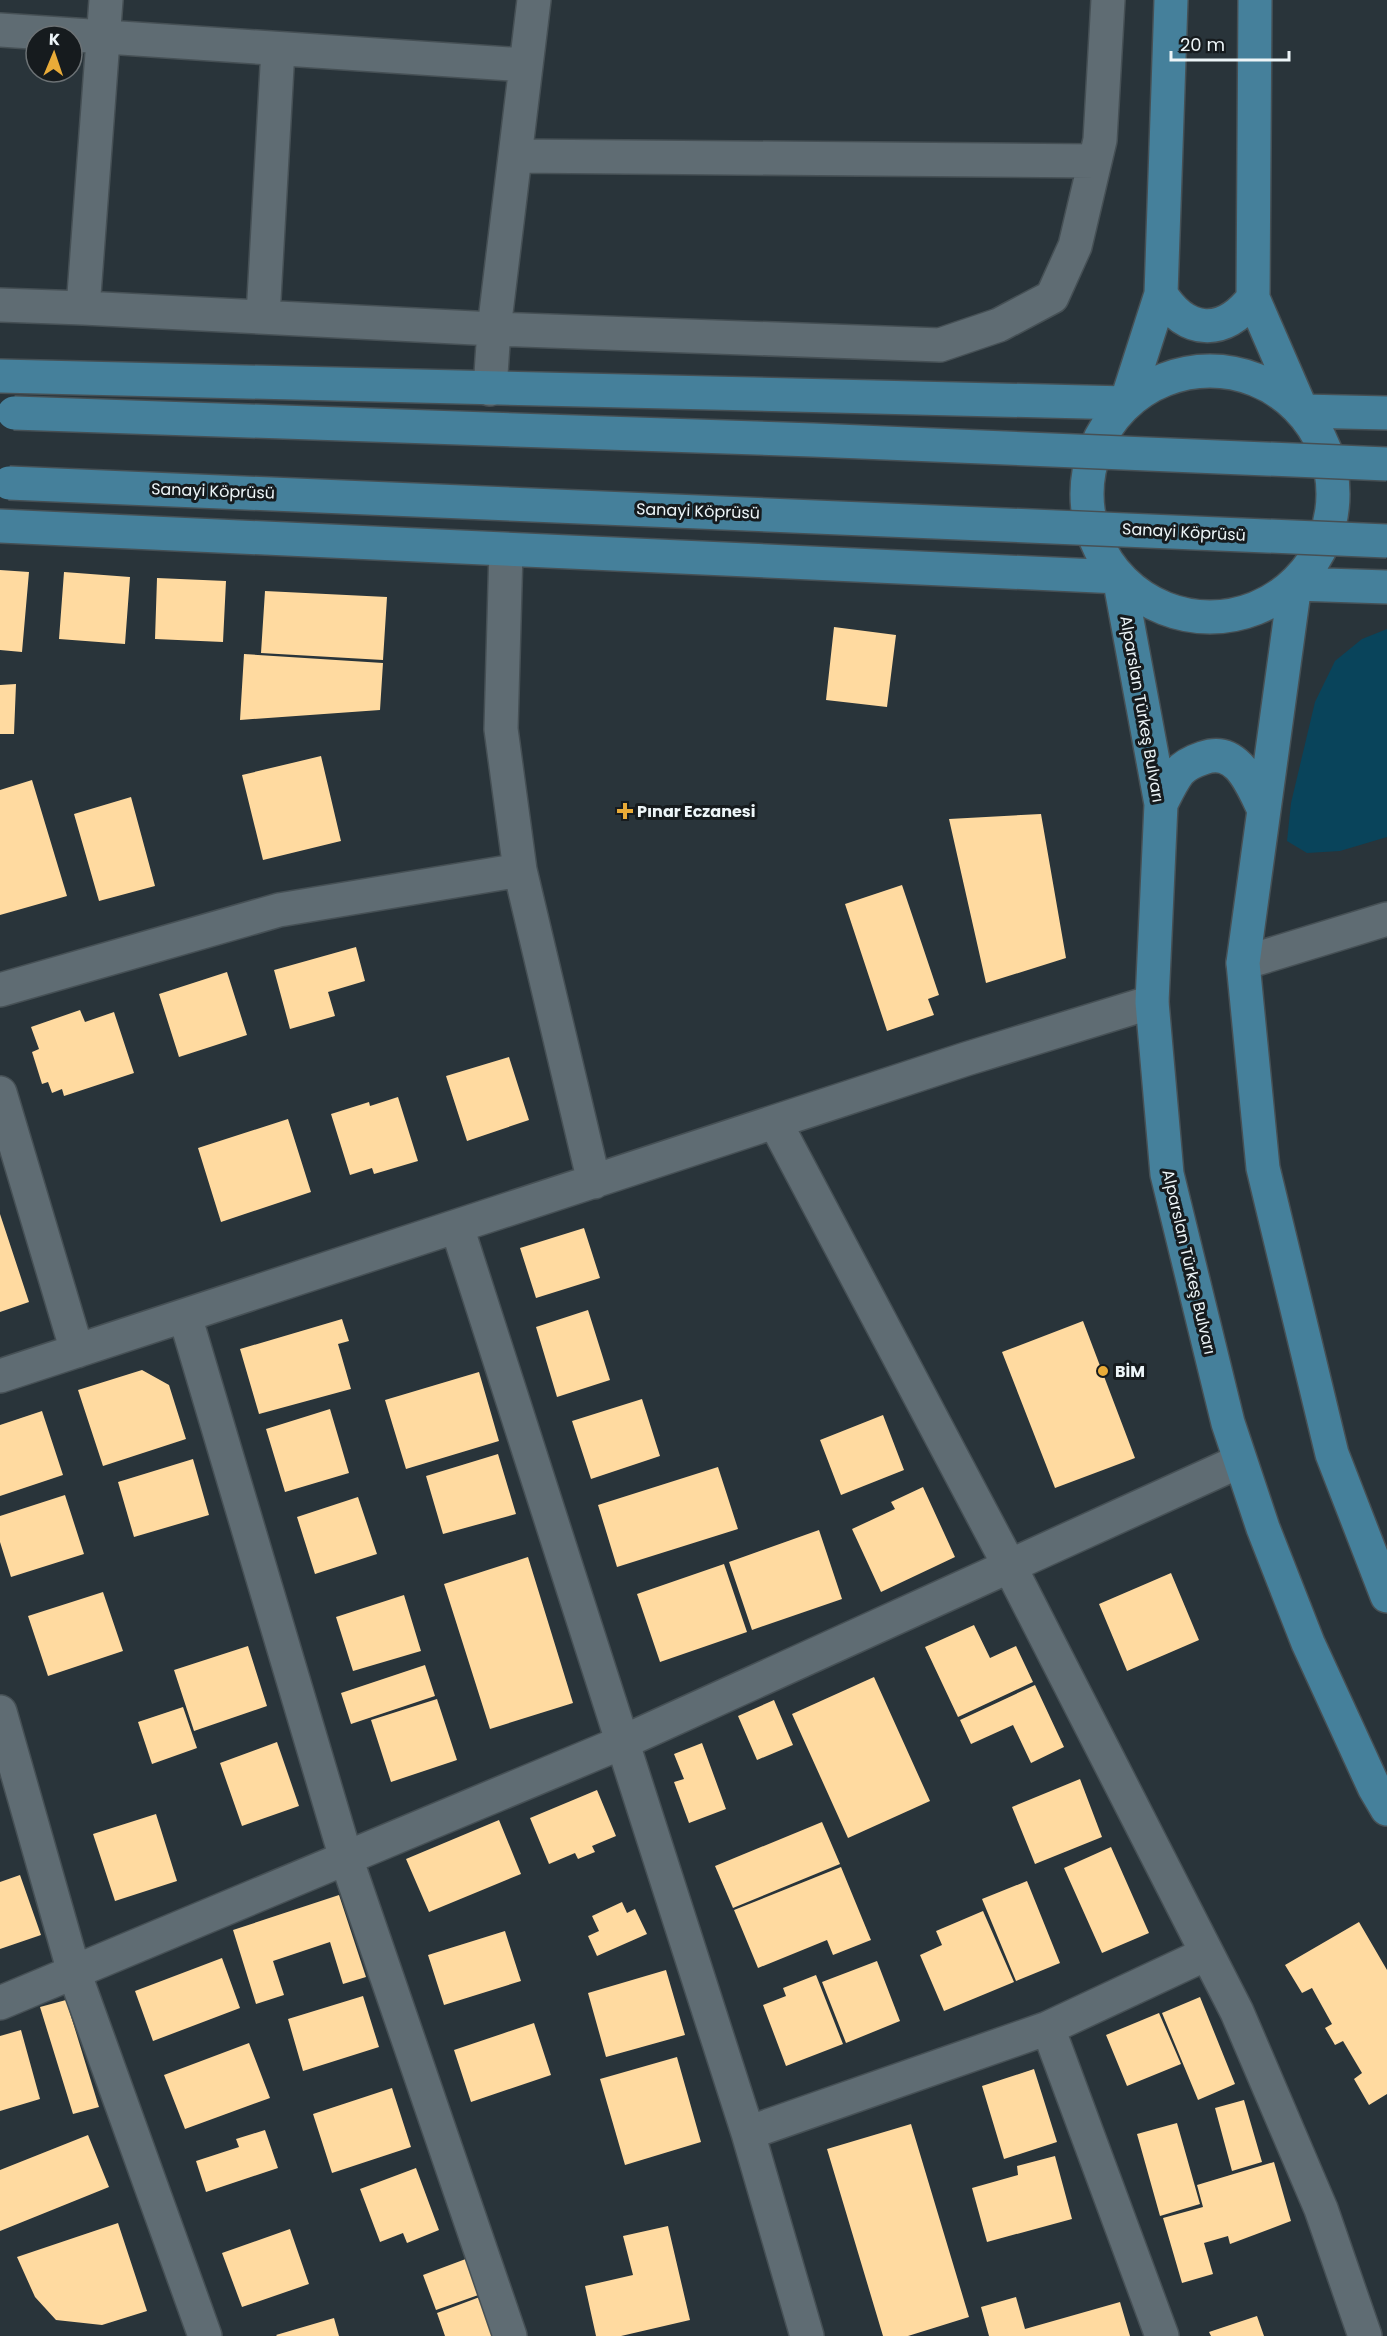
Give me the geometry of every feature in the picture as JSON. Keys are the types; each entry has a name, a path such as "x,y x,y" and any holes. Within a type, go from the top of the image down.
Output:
{"main road":[{"path":"1126,403 1161,294 1171,0"},
{"path":"1255,0 1252,298 1302,411 1323,442 1334,479 1332,517 1319,554 1295,584 1263,606 1225,616 1186,615 1149,601 1119,577 1098,544 1087,508 1089,470 1102,434 1126,403 1158,381 1196,371 1235,372 1272,386 1302,411 1387,413"},
{"path":"1161,294 1170,308 1182,319 1209,327 1223,324 1234,318 1252,298"},
{"path":"0,376 1126,403"},
{"path":"7,412 801,439 1387,464"},
{"name":"Sanayi Köprüsü","path":"5,483 1387,542"},
{"path":"0,526 1119,577"},
{"name":"Alparslan Türkeş Bulvarı","path":"1119,577 1161,804 1152,1002 1167,1174 1227,1423 1263,1528 1308,1643 1374,1787 1387,1809"},
{"path":"1295,584 1387,587"},
{"path":"1295,584 1242,963 1263,1168 1332,1454 1387,1596"},
{"path":"1161,804 1179,772 1193,761 1214,754 1232,759 1248,777 1263,808"}],"street":[{"path":"83,308 106,0"},
{"path":"490,389 494,329 534,0"},
{"path":"0,305 494,329 940,345 999,324 1052,297 1075,246 1100,140 1108,0"},
{"path":"0,30 526,65"},
{"path":"263,317 278,48"},
{"path":"516,156 1095,161"},
{"path":"506,550 501,729 520,870 594,1182"},
{"path":"0,990 279,910 520,870"},
{"path":"1242,963 1387,919"},
{"path":"0,1376 966,1059 1152,1002"},
{"path":"0,1093 12,1178 78,1351"},
{"path":"775,1122 1009,1565 1237,2012 1321,2209 1365,2336"},
{"path":"457,1227 748,2133 807,2336"},
{"path":"185,1316 346,1858 510,2336"},
{"path":"0,2002 623,1742 1240,1461"},
{"path":"0,1712 74,1972 205,2336"},
{"path":"748,2133 1048,2028 1206,1954"},
{"path":"1048,2028 1162,2336"}],"shaded area":[{"path":"1387,629 1387,837 1340,851 1307,853 1287,841 1291,803 1315,702 1335,661 1362,639"}],"building":[{"path":"0,570 29,572 22,652 0,650"},
{"path":"64,572 130,577 125,644 59,639"},
{"path":"157,578 226,581 223,642 155,639"},
{"path":"265,591 387,597 383,660 261,653"},
{"path":"834,627 896,635 887,707 826,700"},
{"path":"244,654 383,663 380,710 240,720"},
{"path":"16,684 14,734 0,734 0,685"},
{"path":"321,756 341,841 263,860 242,775"},
{"path":"32,780 67,896 0,915 0,790"},
{"path":"131,797 155,886 99,901 74,814"},
{"path":"1041,814 1066,958 986,983 949,819"},
{"path":"902,885 939,995 928,999 934,1015 887,1031 845,904"},
{"path":"356,947 365,981 328,992 335,1016 290,1029 274,970"},
{"path":"227,972 247,1035 179,1057 159,994"},
{"path":"80,1010 85,1022 114,1012 134,1073 64,1096 62,1089 52,1093 48,1082 42,1084 32,1052 39,1049 31,1027"},
{"path":"509,1057 529,1120 467,1141 446,1076"},
{"path":"398,1097 418,1161 374,1174 372,1168 350,1175 331,1114 369,1102 370,1106"},
{"path":"288,1119 311,1192 221,1222 198,1148"},
{"path":"0,1214 29,1302 0,1312"},
{"path":"584,1228 600,1278 536,1298 520,1248"},
{"path":"588,1310 610,1380 557,1397 536,1327"},
{"path":"342,1319 349,1341 338,1344 351,1389 259,1414 240,1349"},
{"path":"1083,1321 1135,1458 1055,1488 1002,1352"},
{"path":"142,1370 169,1385 186,1439 103,1466 78,1390"},
{"path":"479,1372 499,1441 406,1469 385,1400"},
{"path":"642,1399 660,1456 591,1479 572,1421"},
{"path":"330,1409 349,1473 285,1492 266,1429"},
{"path":"42,1411 63,1475 0,1496 0,1425"},
{"path":"883,1415 904,1470 841,1495 820,1440"},
{"path":"498,1454 516,1514 443,1534 426,1476"},
{"path":"193,1459 209,1515 134,1537 118,1482"},
{"path":"718,1467 738,1529 617,1567 598,1505"},
{"path":"923,1487 955,1557 881,1592 852,1529 895,1509 891,1502"},
{"path":"65,1495 84,1554 11,1577 0,1542 0,1516"},
{"path":"358,1497 377,1554 315,1574 297,1517"},
{"path":"819,1530 842,1599 752,1630 729,1562"},
{"path":"528,1557 573,1703 490,1729 444,1584"},
{"path":"724,1564 747,1632 660,1662 637,1594"},
{"path":"1171,1573 1199,1640 1127,1671 1099,1604"},
{"path":"103,1592 123,1651 48,1676 28,1616"},
{"path":"404,1595 421,1651 353,1671 336,1617"},
{"path":"974,1625 990,1658 1016,1646 1033,1682 958,1717 925,1647"},
{"path":"248,1646 267,1706 194,1731 174,1670"},
{"path":"425,1665 435,1696 351,1724 341,1693"},
{"path":"874,1677 930,1801 848,1838 792,1714"},
{"path":"1035,1685 1064,1747 1031,1763 1013,1725 971,1744 960,1720"},
{"path":"437,1699 457,1760 391,1782 371,1720"},
{"path":"774,1700 793,1745 757,1760 738,1716"},
{"path":"183,1707 197,1748 152,1764 138,1722"},
{"path":"277,1742 299,1806 242,1826 220,1763"},
{"path":"702,1743 726,1809 689,1823 674,1782 684,1779 674,1754"},
{"path":"1080,1779 1102,1837 1035,1864 1012,1807"},
{"path":"597,1790 616,1836 592,1846 595,1852 578,1859 575,1853 549,1864 530,1818"},
{"path":"156,1814 177,1881 115,1901 93,1834"},
{"path":"499,1820 521,1874 429,1912 406,1859"},
{"path":"822,1822 840,1864 733,1908 715,1866"},
{"path":"1111,1847 1149,1933 1102,1953 1064,1868"},
{"path":"841,1867 871,1940 833,1955 827,1940 758,1968 734,1910"},
{"path":"20,1875 41,1935 0,1949 0,1882"},
{"path":"1027,1881 1060,1963 1016,1981 982,1899"},
{"path":"339,1895 366,1977 343,1984 330,1942 273,1961 284,1995 256,2004 233,1930"},
{"path":"622,1902 627,1913 635,1909 647,1934 597,1956 588,1936 599,1931 592,1916"},
{"path":"983,1911 1014,1982 944,2011 920,1955 942,1945 936,1931"},
{"path":"1359,1922 1387,1970 1387,2094 1369,2105 1354,2079 1362,2073 1343,2041 1335,2045 1325,2028 1332,2024 1312,1988 1302,1993 1285,1965"},
{"path":"505,1931 521,1981 444,2005 428,1955"},
{"path":"222,1958 240,2008 153,2041 135,1991"},
{"path":"877,1961 900,2021 846,2043 822,1982"},
{"path":"666,1970 685,2035 606,2057 588,1993"},
{"path":"816,1975 843,2044 786,2066 763,2005 786,1996 783,1988"},
{"path":"363,1996 379,2047 303,2071 288,2019"},
{"path":"1200,1997 1235,2084 1198,2100 1162,2013"},
{"path":"66,2000 99,2107 73,2114 40,2007"},
{"path":"1159,2013 1181,2064 1127,2086 1106,2035"},
{"path":"534,2023 551,2075 471,2102 454,2050"},
{"path":"21,2030 40,2099 0,2111 0,2036"},
{"path":"249,2043 270,2098 185,2129 164,2075"},
{"path":"677,2057 701,2142 625,2165 600,2079"},
{"path":"1034,2069 1057,2142 1004,2159 982,2086"},
{"path":"392,2088 411,2147 332,2173 313,2114"},
{"path":"1244,2100 1262,2162 1232,2171 1215,2108"},
{"path":"1177,2123 1200,2204 1160,2216 1137,2134"},
{"path":"911,2124 969,2317 908,2336 883,2336 827,2149"},
{"path":"265,2130 278,2168 206,2192 196,2161 239,2147 236,2139"},
{"path":"88,2135 109,2187 0,2231 0,2170"},
{"path":"1055,2156 1072,2219 987,2242 972,2188 1018,2175 1017,2166"},
{"path":"1274,2162 1291,2221 1230,2244 1228,2236 1204,2243 1213,2274 1182,2283 1163,2218 1203,2207 1197,2185"},
{"path":"416,2168 439,2230 407,2243 403,2233 380,2242 360,2189"},
{"path":"118,2223 147,2311 102,2325 56,2320 35,2297 17,2257"},
{"path":"668,2226 690,2320 621,2336 596,2336 585,2286 633,2275 623,2236"},
{"path":"290,2229 309,2284 242,2307 222,2253"},
{"path":"471,2257 484,2293 436,2310 423,2275"},
{"path":"485,2295 499,2336 445,2336 437,2313"},
{"path":"1016,2297 1025,2329 1120,2302 1130,2336 989,2336 981,2307"},
{"path":"1257,2316 1264,2336 1211,2336 1209,2332"},
{"path":"334,2318 339,2336 276,2335"}],"place":[{"name":"Pınar Eczanesi","path":"625,811"},
{"name":"BİM","path":"1103,1371"}]}
